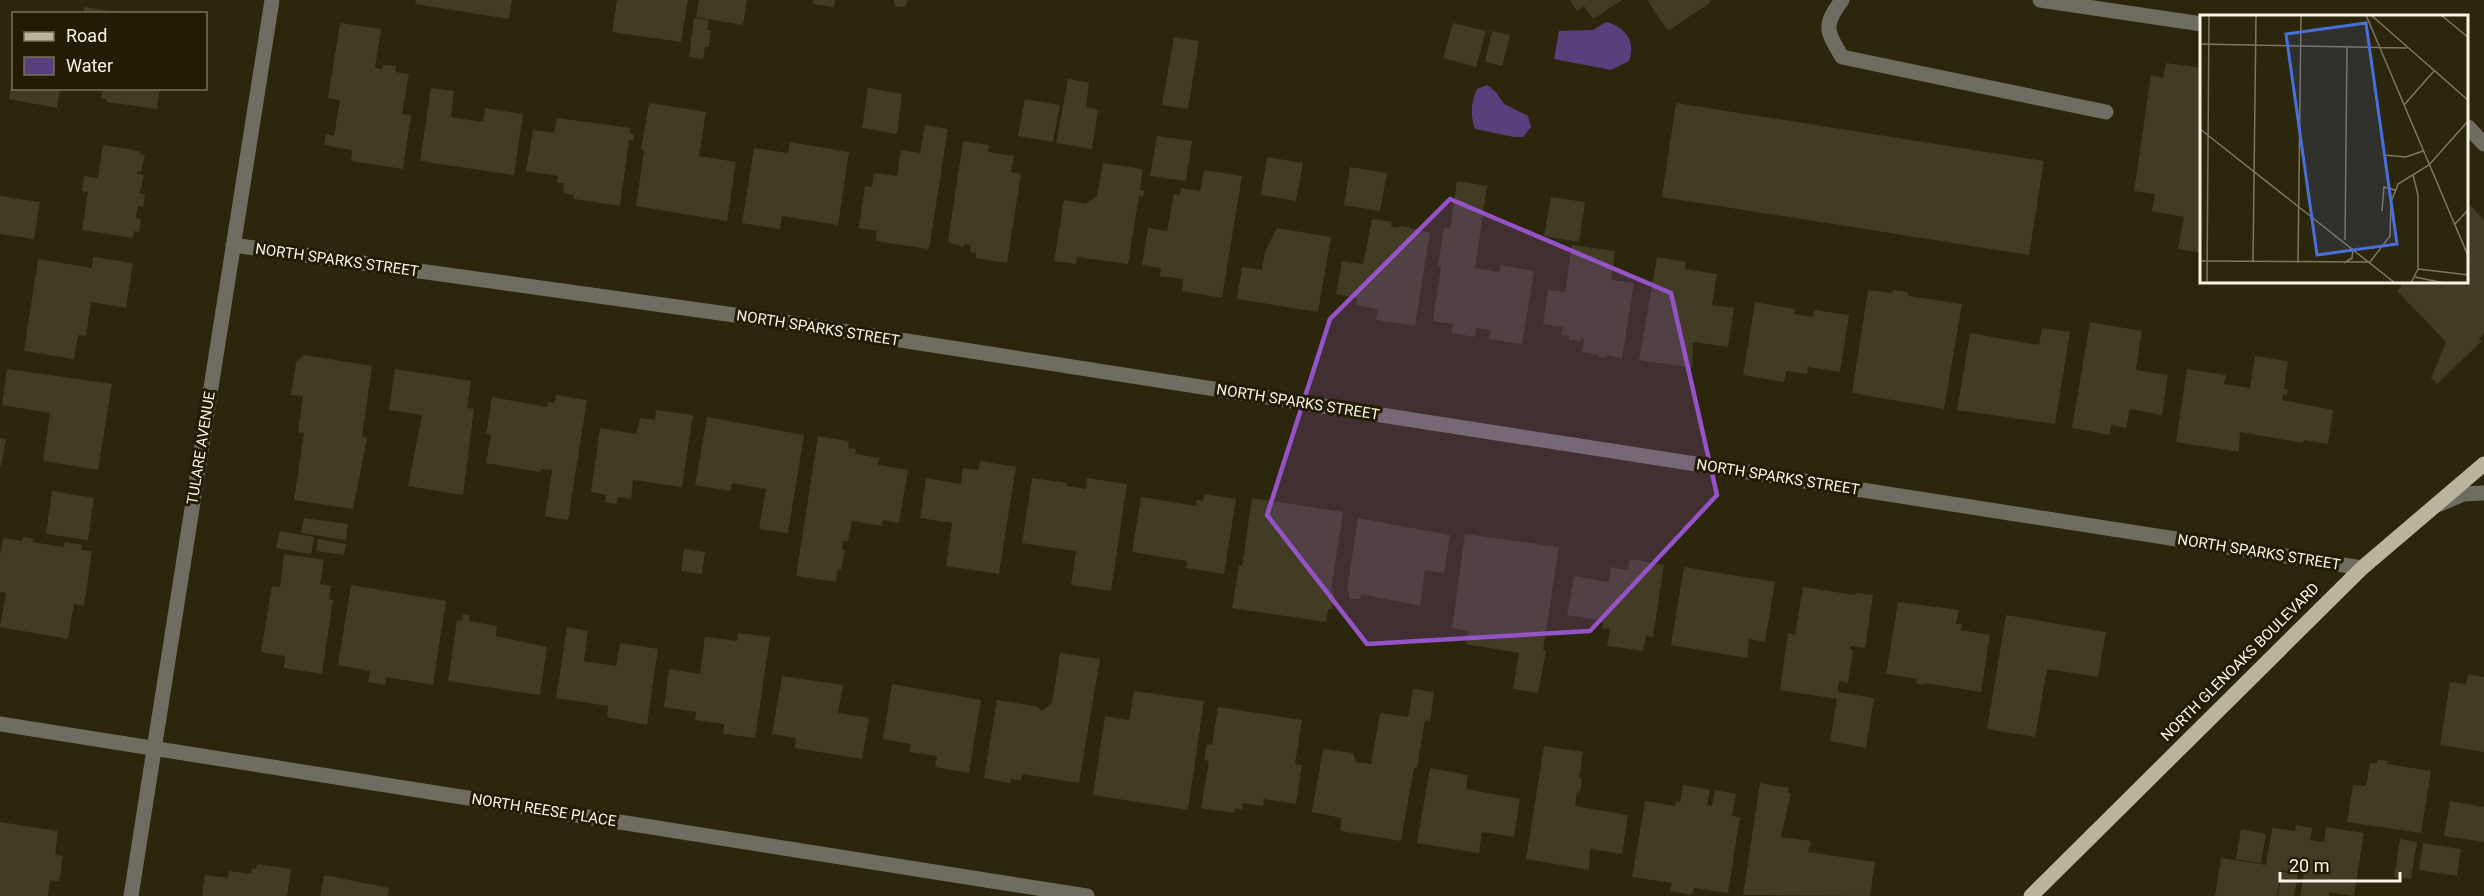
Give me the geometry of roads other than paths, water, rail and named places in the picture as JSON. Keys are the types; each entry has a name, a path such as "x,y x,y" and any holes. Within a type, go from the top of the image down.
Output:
{"main road":[{"name":"NORTH GLENOAKS BOULEVARD","path":"2031,896 2362,568 2484,464"}],"street":[{"name":"TULARE AVENUE","path":"131,896 272,0"},
{"path":"1842,0 1829,18 1828,34 1842,57 2106,112"},
{"path":"2040,0 2200,24"},
{"path":"2469,129 2484,144"},
{"name":"NORTH SPARKS STREET","path":"233,245 785,322 2362,568"},
{"path":"2434,506 2463,494 2484,493"},
{"name":"NORTH REESE PLACE","path":"0,724 1087,896"}],"water":[{"path":"1606,22 1613,24 1628,36 1631,48 1629,61 1611,70 1554,59 1559,31 1593,30"},
{"path":"1487,85 1496,92 1504,104 1528,116 1531,127 1523,137 1475,129 1472,114 1473,99 1477,89"}]}
